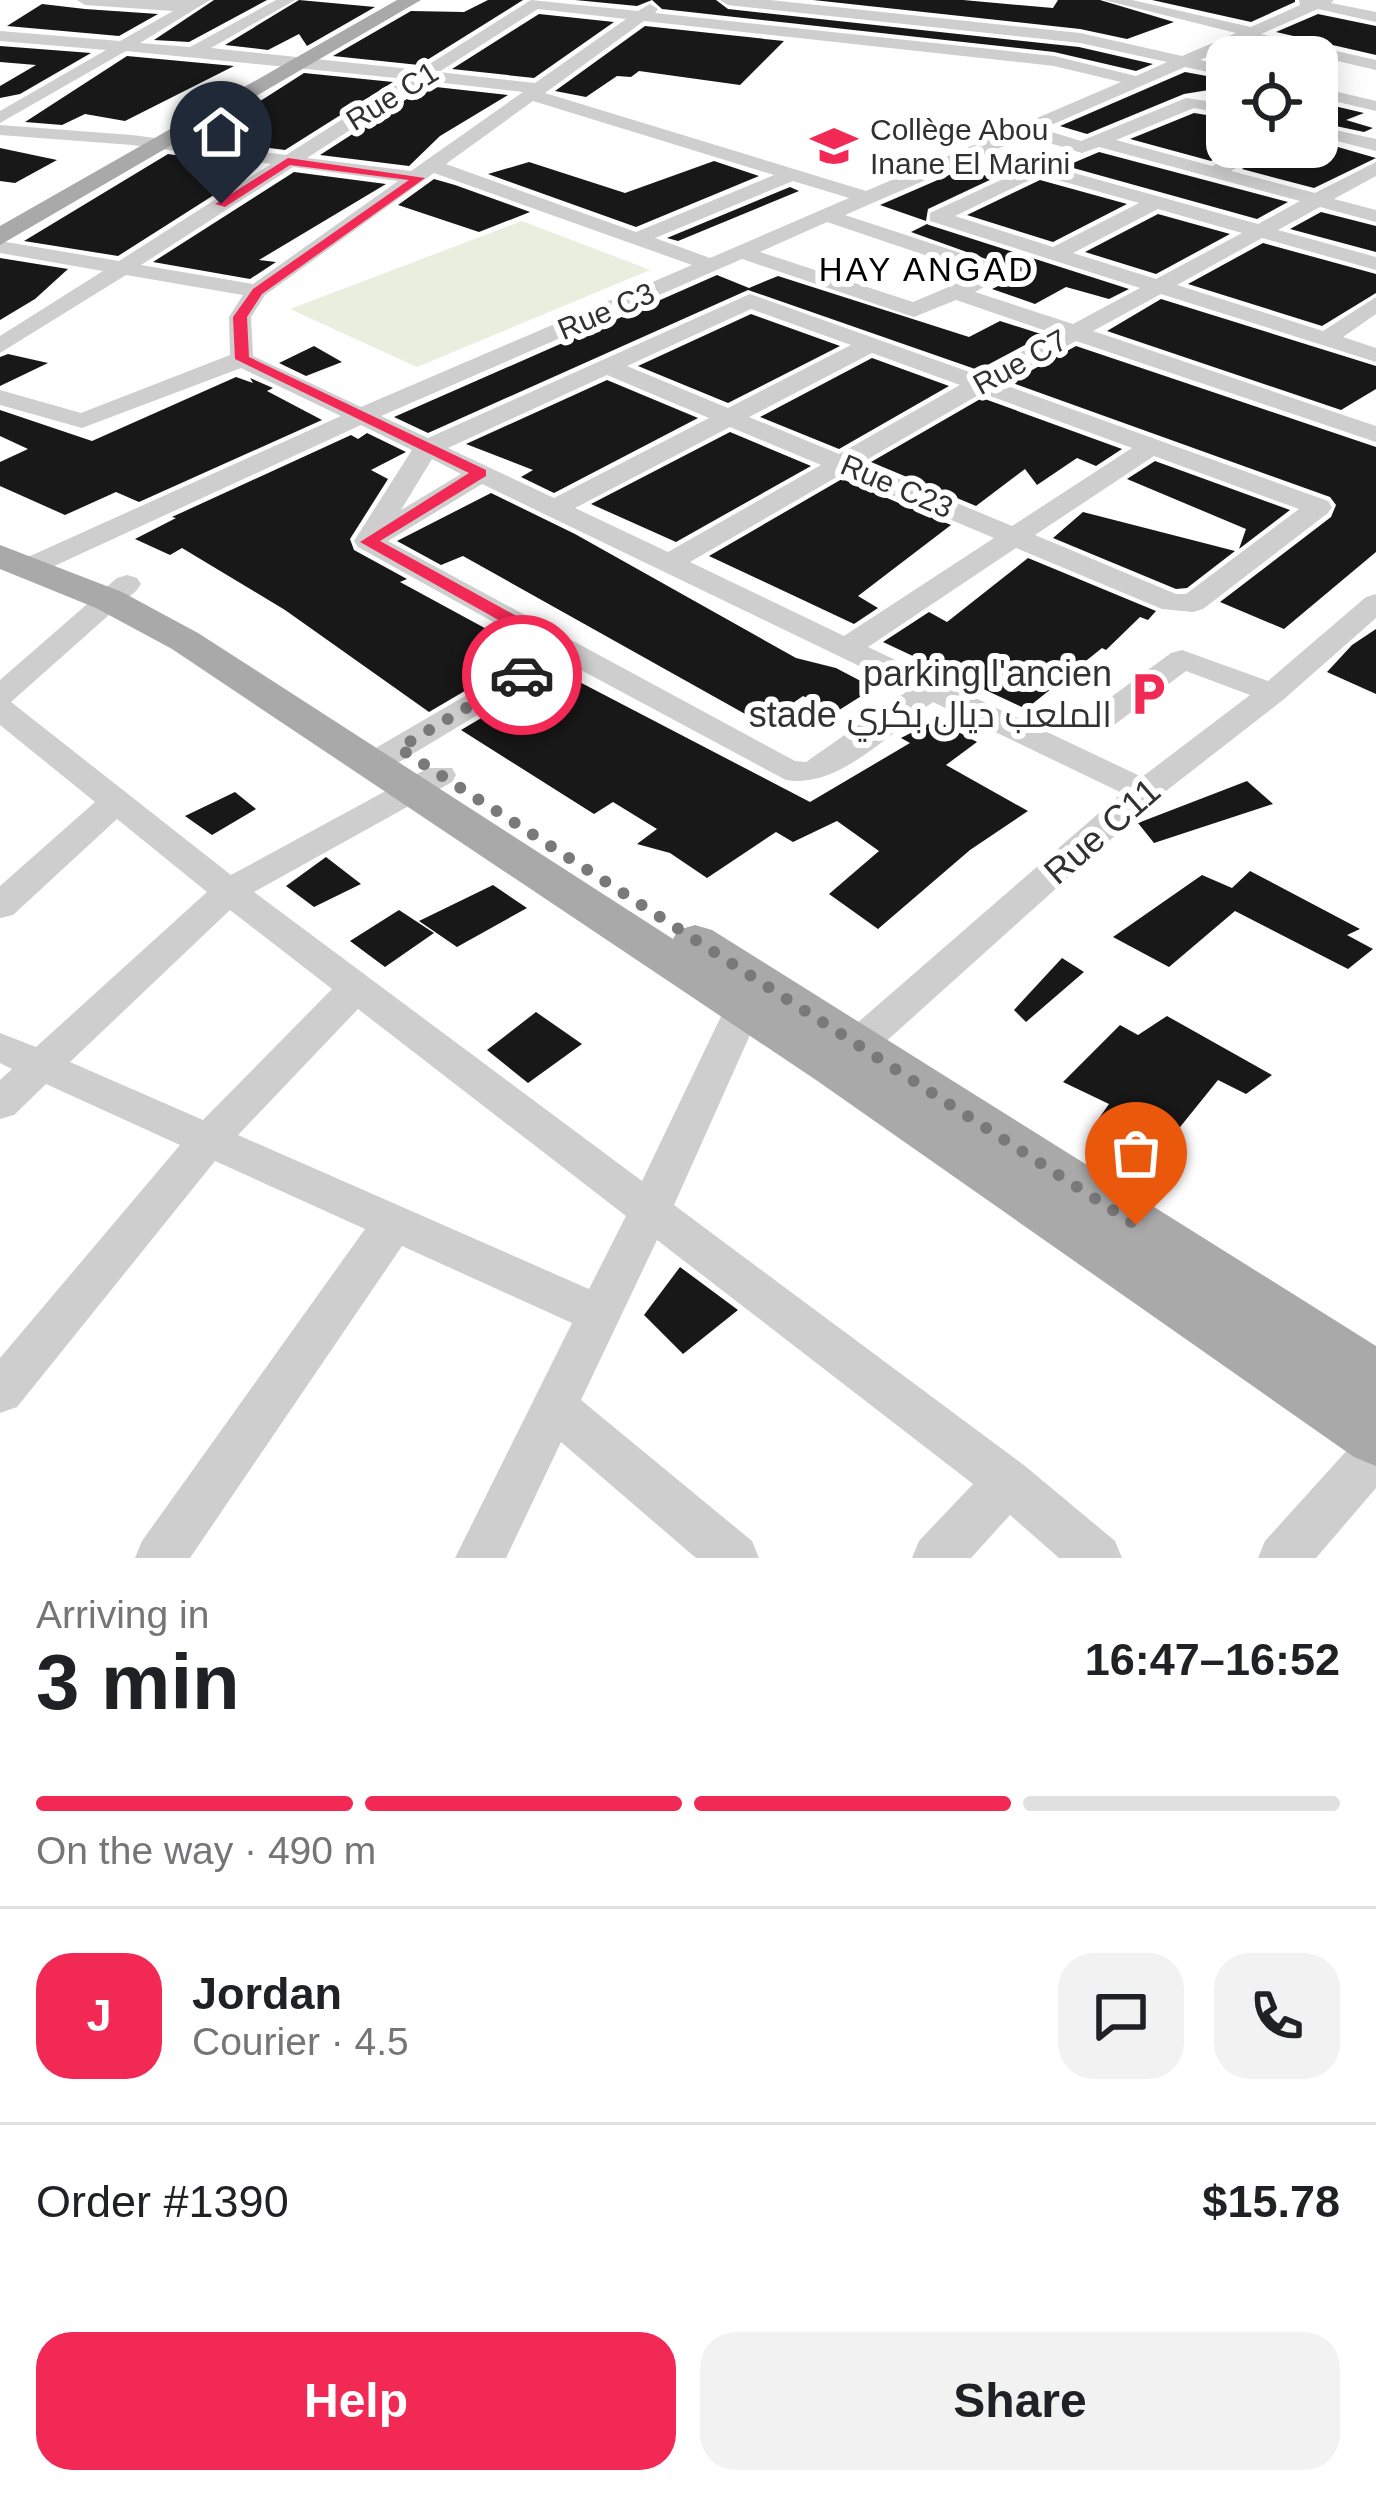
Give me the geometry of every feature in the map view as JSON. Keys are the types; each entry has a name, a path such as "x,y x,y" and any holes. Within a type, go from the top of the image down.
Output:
{"main road":[{"path":"0,237 161,145 384,0"},
{"path":"0,214 132,140 411,0"},
{"path":"21,552 118,592 185,640 407,769 845,1056 1376,1378"},
{"path":"845,1056 1376,1438"}],"street":[{"path":"85,0 195,4"},
{"path":"194,52 287,0"},
{"path":"242,359 240,317 257,291 427,173 661,0"},
{"path":"728,0 1124,47 1206,66"},
{"path":"865,40 906,0"},
{"path":"1297,0 1376,17"},
{"path":"1124,1 1376,64"},
{"path":"538,2 1054,62 1138,81"},
{"name":"Rue C1","path":"0,346 538,2"},
{"name":"Rue C3","path":"21,552 363,415 1321,2"},
{"path":"0,118 195,4"},
{"path":"1124,47 1194,19"},
{"path":"0,36 290,61 537,92 868,198"},
{"path":"0,51 39,40"},
{"path":"0,61 39,40"},
{"path":"1338,97 1376,106"},
{"path":"1206,105 1192,102 937,217 1376,355"},
{"path":"1024,129 1082,148"},
{"path":"0,130 427,173 711,266"},
{"path":"1338,136 1376,145"},
{"path":"1103,142 1376,216"},
{"path":"1214,172 1222,168"},
{"name":"Rue C7","path":"669,563 980,384 1376,168"},
{"path":"1040,169 1376,264"},
{"path":"636,239 792,175"},
{"path":"1055,254 1154,202"},
{"path":"740,252 914,310 960,294 990,273 826,215"},
{"path":"0,247 257,291"},
{"path":"960,294 1376,434"},
{"path":"368,542 429,447 750,301 1152,446"},
{"path":"1326,339 1376,304"},
{"path":"553,508 871,344"},
{"path":"511,352 579,380"},
{"path":"0,397 82,422 242,359 1145,791"},
{"name":"Rue C23","path":"609,367 1185,605 1319,506 1152,446"},
{"path":"844,649 1152,446"},
{"path":"368,542 481,473"},
{"path":"368,542 786,770 804,773 929,690"},
{"path":"0,696 118,592"},
{"name":"Rue C11","path":"845,1056 1145,791 1272,694 1376,603"},
{"path":"0,1104 229,890 407,769 565,650"},
{"path":"1099,722 1182,659 1272,694"},
{"path":"0,710 229,890 1008,1482 1097,1558"},
{"path":"0,906 115,802"},
{"path":"0,1392 206,1143 356,987"},
{"path":"479,1558 750,994"},
{"path":"0,1047 206,1143 598,1314"},
{"path":"160,1558 392,1225"},
{"path":"554,1406 734,1558"},
{"path":"1283,1558 1376,1453"},
{"path":"937,1558 1008,1482"}],"green space":[{"path":"522,221 650,270 417,367 290,309"}],"building":[{"path":"214,0 267,0 189,42 154,40"},
{"path":"299,0 375,7 307,46 299,34 268,50 225,45"},
{"path":"488,0 523,0 419,65 333,56 411,11 464,12"},
{"path":"575,0 652,0 637,6"},
{"path":"652,0 716,0 728,9 1079,47 1153,64 1136,71 1054,52 662,9"},
{"path":"813,0 963,0 1053,8 1058,0 1100,0 1174,22 1127,39 1080,29"},
{"path":"1152,0 1295,0 1295,2 1251,22"},
{"path":"42,4 158,14 119,36 7,26"},
{"path":"539,14 614,22 534,78 452,69"},
{"path":"1318,14 1376,26 1376,55 1338,46 1338,36 1276,32"},
{"path":"645,26 784,41 740,85 639,71 631,77 617,76 586,97 555,91"},
{"path":"0,46 91,53 20,94 0,98 0,86 36,65 0,62"},
{"path":"127,56 234,66 125,121 85,114 62,125 25,122"},
{"path":"1185,72 1206,76 1206,90 1184,94 1087,134 1060,126"},
{"path":"304,73 393,82 285,150 201,139"},
{"path":"427,86 508,95 440,136 409,166 320,155"},
{"path":"1338,107 1364,113 1346,120 1373,128 1364,132 1338,126"},
{"path":"1194,113 1206,115 1206,160 1130,139"},
{"path":"1338,147 1376,158 1314,188 1242,169 1338,168"},
{"path":"0,148 57,160 15,183 0,181"},
{"path":"1099,152 1288,202 1257,219 1066,166"},
{"path":"168,154 258,167 118,256 24,241"},
{"path":"714,161 759,176 636,227 488,174 529,162 625,193"},
{"path":"963,169 994,178 928,209 926,221 880,205"},
{"path":"294,172 386,184 259,260 276,262 250,279 153,262"},
{"path":"434,179 530,212 479,232 398,205"},
{"path":"1040,180 1127,204 1053,242 967,215"},
{"path":"790,187 799,191 678,241 667,238"},
{"path":"1321,212 1376,226 1376,252 1290,229"},
{"path":"1158,214 1230,234 1156,274 1085,252"},
{"path":"927,224 1129,289 1109,299 1066,287 1035,304 992,289 1025,273 911,232"},
{"path":"1263,243 1376,274 1376,293 1322,326 1188,284"},
{"path":"0,258 68,269 35,299 0,320"},
{"path":"717,275 749,288 778,276 969,337 1000,321 1044,335 978,370 748,290 428,433 394,417"},
{"path":"1161,299 1376,366 1376,389 1341,410 1107,331"},
{"path":"751,314 840,346 728,403 638,366"},
{"path":"314,346 342,362 306,376 279,363"},
{"path":"1076,346 1376,447 1376,552 1284,629 1220,602 1331,517 1336,505 1330,497 1010,382"},
{"path":"8,354 48,363 0,386 0,357"},
{"path":"872,358 949,386 839,449 760,417"},
{"path":"236,377 273,388 267,391 322,420 139,502 116,492 65,515 0,486 0,462 28,449 0,436 0,410 92,441"},
{"path":"607,380 698,418 554,493 521,477 533,470 466,444"},
{"path":"982,398 1122,449 1096,466 1077,458 1037,485 1025,469 976,506 871,462"},
{"path":"730,432 811,466 676,542 591,504"},
{"path":"367,433 406,452 371,470 388,479 350,539 354,550 407,579 400,582 518,646 462,678 475,685 429,712 285,610 182,548 170,555 135,539 176,518 172,517 351,435 358,439"},
{"path":"1155,461 1290,510 1239,549 1246,529 1127,479"},
{"path":"842,479 951,525 858,596 878,608 854,624 709,556"},
{"path":"491,493 575,534 796,658 836,668 874,688 836,712 803,696 763,724 463,556 441,565 397,541"},
{"path":"1083,512 1235,551 1187,588 1176,589 1053,538"},
{"path":"1028,558 1156,611 1148,620 1140,617 1106,650 1102,648 1026,709 883,642 929,612 947,622"},
{"path":"1376,629 1376,694 1327,672 1352,645"},
{"path":"568,676 810,802 910,743 901,738 936,720 977,742 946,765 1028,811 970,850 878,929 829,894 879,851 837,821 793,842 776,832 707,878 670,853 637,844 657,829 613,802 594,814 461,730"},
{"path":"1247,781 1273,804 1154,843 1138,823"},
{"path":"235,792 256,809 212,835 185,816"},
{"path":"326,857 361,884 314,907 286,886"},
{"path":"1250,871 1360,929 1347,935 1373,949 1348,969 1235,911 1169,967 1113,937 1202,875 1232,888"},
{"path":"493,885 527,908 457,947 419,921"},
{"path":"399,910 434,933 385,967 350,941"},
{"path":"1062,958 1084,972 1026,1022 1014,1010"},
{"path":"536,1012 582,1044 528,1083 487,1050"},
{"path":"1167,1016 1272,1075 1246,1094 1218,1080 1168,1142 1153,1134 1142,1154 1097,1121 1109,1104 1063,1082 1120,1025 1138,1035"},
{"path":"680,1267 738,1310 683,1354 644,1315"}],"way so far":[{"path":"522,675 399,748 1136,1225"}],"place":[{"name":"Collège Abou Inane El Marini","path":"834,146"},
{"name":"parking l'ancien stade الملعب ديال بكري","path":"1148,694"}],"district":[{"name":"HAY ANGAD","path":"927,269"}],"route":[{"path":"221,204 288,161 419,178 257,291 240,317 242,359 481,473 368,542 565,650 522,675"}]}
